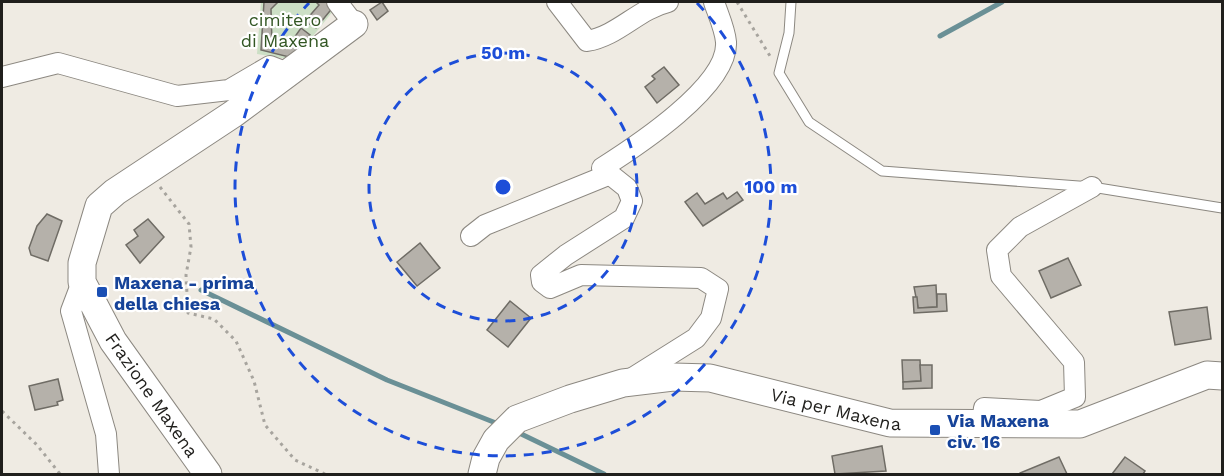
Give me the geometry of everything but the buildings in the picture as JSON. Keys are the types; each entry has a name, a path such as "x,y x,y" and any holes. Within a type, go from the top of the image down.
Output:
{"street":[{"path":"109,474 106,434 71,312 82,282 82,263 99,206 115,192 233,114 354,24 337,2"},
{"path":"557,2 587,41 604,38 658,4 668,2"},
{"path":"623,383 696,338 711,318 718,289 701,278 581,275 550,288 542,282 541,275 624,218 632,201 627,188 602,168 653,134 704,88 719,68 726,43 714,2"},
{"path":"2,77 58,63 177,96 229,90 270,66 288,73"},
{"path":"471,236 485,225 608,175"},
{"path":"982,423 984,408 1041,411 1075,397 1074,362 1001,276 997,250 1020,227 1092,187"},
{"name":"Frazione Maxena","path":"82,282 113,341 208,474"},
{"name":"Via per Maxena","path":"482,474 486,458 496,440 517,420 570,399 623,383 673,377 710,378 890,423 1080,424 1207,375 1222,375"}],"lane":[{"path":"791,2 789,33 779,73 808,122 882,171 1092,187 1222,207"}],"path":[{"path":"162,180 160,187 189,224 191,247 186,275 188,313 214,320 236,341 254,381 265,425 295,460 325,474"},
{"path":"2,411 37,445 60,474"}],"green space":[{"name":"cimitero di Maxena","path":"261,2 334,2 337,6 294,60 257,54"}],"waterway":[{"path":"940,36 1002,2"},
{"path":"201,290 387,380 501,425"},
{"path":"515,431 604,474"}],"place":[{"name":"Maxena - prima della chiesa","path":"102,292"},
{"name":"Via Maxena civ. 16","path":"935,430"}]}
